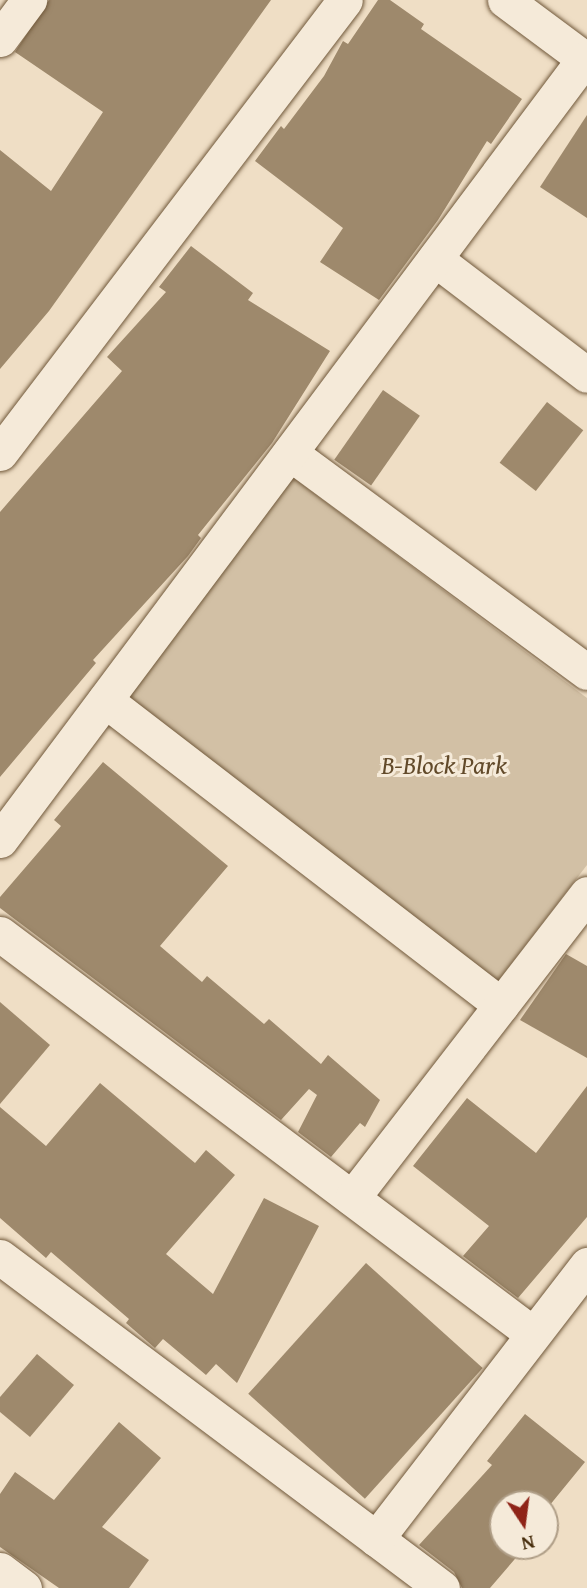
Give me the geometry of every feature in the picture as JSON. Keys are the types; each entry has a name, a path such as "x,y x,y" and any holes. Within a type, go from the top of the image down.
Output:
{"street":[{"path":"0,38 29,0"},
{"path":"0,453 345,0"},
{"path":"0,840 586,60 505,0"},
{"path":"435,259 587,375"},
{"path":"290,453 587,672"},
{"path":"104,700 501,1004"},
{"path":"352,1198 587,894"},
{"path":"0,934 533,1334"},
{"path":"0,1256 442,1588"},
{"path":"376,1538 587,1265"},
{"path":"0,1570 24,1588"}],"green space":[{"name":"B-Block Park","path":"291,476 587,698 587,865 498,981 125,701"}],"building":[{"path":"49,0 271,0 49,311 0,369 0,150 51,191 103,112 15,52"},
{"path":"378,0 390,0 424,24 421,29 522,99 491,144 487,141 438,220 379,300 320,262 343,228 255,161 281,126 284,129 324,76 343,41 348,44"},
{"path":"587,115 587,218 540,187"},
{"path":"191,246 253,293 248,300 330,351 272,443 198,535 201,538 188,556 93,660 96,663 0,777 0,512 122,371 107,357 166,292 159,287"},
{"path":"383,390 420,416 371,485 334,460"},
{"path":"547,402 583,430 536,491 500,463"},
{"path":"103,762 228,866 160,946 202,982 207,976 264,1024 269,1019 321,1064 328,1055 380,1100 365,1127 360,1123 331,1157 298,1132 317,1095 309,1089 281,1120 0,908 0,897 61,826 54,820"},
{"path":"566,954 587,966 587,1058 520,1020"},
{"path":"0,1002 50,1045 0,1104"},
{"path":"100,1083 195,1163 206,1150 235,1175 166,1254 213,1294 264,1198 319,1226 237,1383 216,1364 206,1375 163,1339 155,1348 126,1323 129,1319 51,1252 46,1258 0,1218 0,1107 46,1146"},
{"path":"587,1086 587,1217 518,1298 463,1256 489,1226 413,1166 467,1098 536,1153"},
{"path":"366,1263 483,1368 365,1499 248,1394"},
{"path":"37,1354 74,1385 30,1437 0,1412 0,1397"},
{"path":"525,1414 585,1462 559,1494 559,1490 489,1490 489,1560 514,1560 490,1588 462,1588 454,1572 419,1545 492,1465 487,1461"},
{"path":"119,1422 161,1458 102,1527 149,1560 129,1588 59,1588 0,1547 0,1494 15,1472 54,1500"}]}
